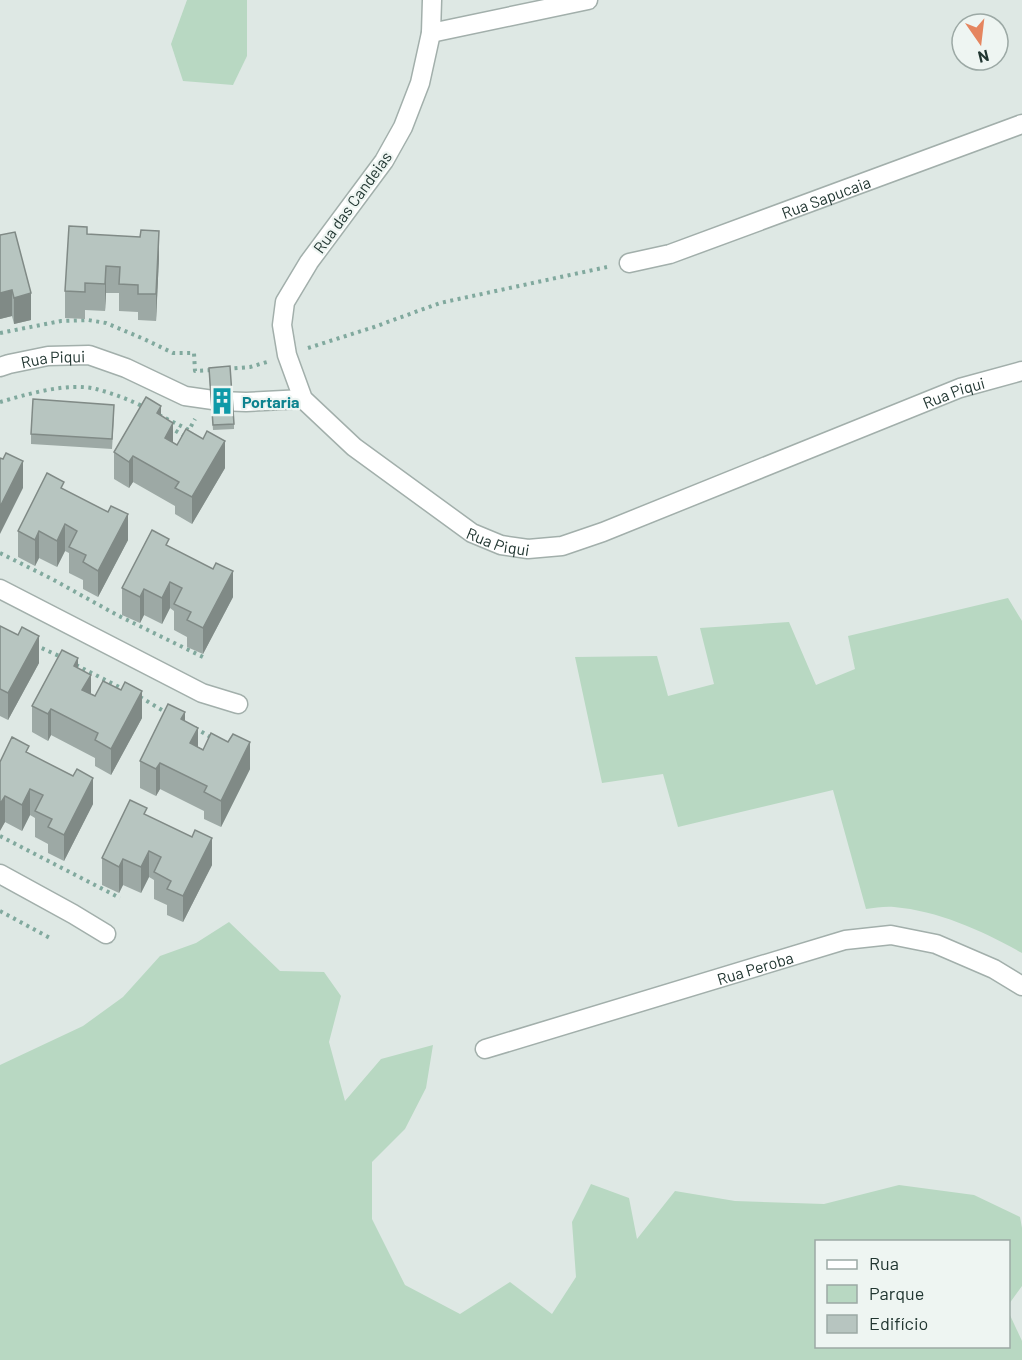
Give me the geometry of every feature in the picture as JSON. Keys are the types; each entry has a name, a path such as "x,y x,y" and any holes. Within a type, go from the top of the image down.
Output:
{"street":[{"name":"Rua das Candeias","path":"303,399 287,355 282,326 285,302 309,262 384,161 403,127 420,83 431,33 432,0"},
{"path":"431,33 588,0"},
{"name":"Rua Sapucaia","path":"629,263 680,250 1022,124"},
{"name":"Rua Piqui","path":"0,367 48,356 89,355 126,368 185,396 246,402 303,399 354,447 472,533 501,545 528,549 562,546 603,532 960,388 1022,371"},
{"path":"0,589 202,693 238,704"},
{"path":"0,874 106,934"},
{"name":"Rua Peroba","path":"485,1049 845,940 891,935 936,944 994,969 1022,986"}],"path":[{"path":"0,333 61,321 88,320 106,323 173,353 194,353 195,371 250,367 440,303 629,263"},
{"path":"135,403 148,415"},
{"path":"165,425 188,438"},
{"path":"0,553 117,615 205,658"},
{"path":"32,643 63,658"},
{"path":"73,664 126,690"},
{"path":"136,696 175,717"},
{"path":"194,727 212,738"},
{"path":"0,836 120,898"},
{"path":"0,911 50,938"}],"green space":[{"path":"187,0 247,0 247,56 233,85 183,81 171,44"},
{"path":"1008,598 1022,621 1022,953 976,930 927,913 891,907 866,909 833,790 678,827 663,774 602,783 575,657 657,656 668,696 714,684 700,628 789,622 816,685 855,669 848,636"},
{"path":"229,922 280,971 324,972 341,996 329,1042 345,1101 381,1059 433,1045 426,1088 405,1129 372,1162 372,1219 405,1285 460,1314 510,1282 552,1314 576,1277 572,1222 591,1184 629,1198 637,1239 675,1191 735,1201 824,1204 899,1185 974,1195 1020,1217 1022,1286 1010,1303 1010,1240 815,1240 815,1348 1010,1348 1010,1315 1022,1341 1022,1360 0,1360 0,1065 83,1026 123,997 160,956 196,943"}],"building":[{"path":"69,226 87,227 87,234 140,237 141,230 159,231 156,294 138,294 138,285 119,284 120,267 106,266 105,284 85,283 85,292 65,291"},
{"path":"15,232 31,293 14,298 12,290 0,293 0,235"},
{"name":"Portaria","path":"230,366 234,424 213,425 209,368"},
{"path":"146,397 161,406 157,413 173,423 165,438 177,445 186,429 203,439 207,431 225,441 192,497 175,488 179,482 133,456 129,462 114,452"},
{"path":"33,399 114,405 112,439 31,434"},
{"path":"6,453 23,461 0,507 0,458 3,459"},
{"path":"47,473 64,482 61,488 108,512 111,506 128,514 98,571 83,562 86,555 69,547 77,531 65,524 57,541 39,531 35,540 18,531"},
{"path":"152,530 169,539 166,545 213,569 216,563 233,571 203,628 187,620 191,612 174,604 182,588 170,582 162,598 144,589 140,597 122,588"},
{"path":"0,626 18,635 22,627 39,636 8,693 0,689"},
{"path":"62,650 78,658 74,666 91,675 82,690 95,696 103,681 121,690 125,682 142,691 111,749 95,740 98,733 51,709 48,714 32,706"},
{"path":"168,704 185,712 181,719 198,728 190,743 203,750 211,733 228,742 233,734 250,742 221,801 204,792 207,786 160,763 156,769 140,761"},
{"path":"12,737 29,746 26,752 73,776 77,769 93,778 64,835 48,827 52,819 35,811 43,795 30,789 22,805 5,796 0,804 0,762"},
{"path":"130,800 147,808 144,814 192,837 195,830 212,838 183,896 167,889 171,881 154,872 161,857 149,851 141,867 123,859 119,867 102,858"}],"place":[{"name":"Portaria","path":"222,401"}]}
